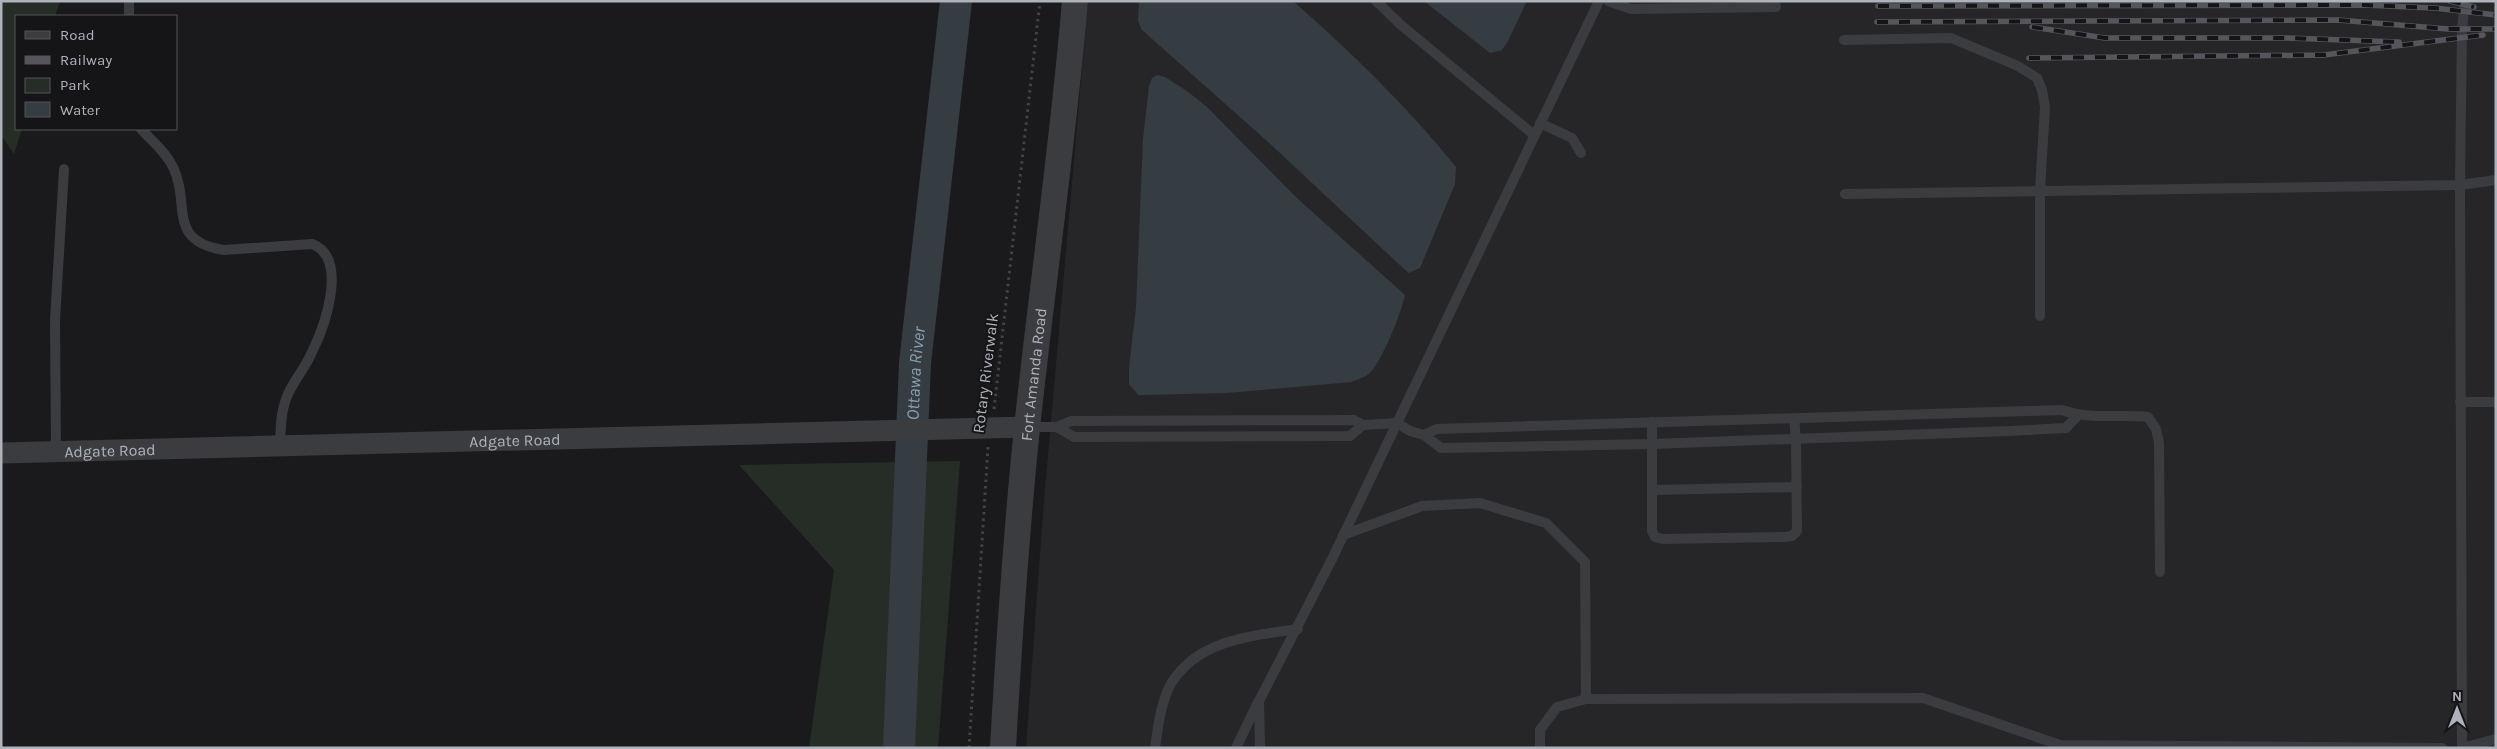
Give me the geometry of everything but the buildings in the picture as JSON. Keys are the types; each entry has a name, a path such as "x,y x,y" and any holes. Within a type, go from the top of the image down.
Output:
{"street":[{"name":"Fort Amanda Road","path":"1002,748 1009,627 1027,427 1067,93 1075,1"},
{"name":"Adgate Road","path":"1,453 1027,427"}],"lane":[{"path":"129,1 129,15"},
{"path":"1376,1 1401,25 1534,135"},
{"path":"1236,748 1298,628 1599,1"},
{"path":"1608,1 1631,9 1776,7 1776,1"},
{"path":"2466,1 2462,22 2460,184 2462,748 2496,739"},
{"path":"1844,40 1951,38 2018,66 2036,78 2042,90 2045,108 2040,190 2040,316"},
{"path":"1540,123 1572,138 1581,153"},
{"path":"142,130 162,151 174,168 185,223 190,235 199,242 211,248 224,250 312,244 322,248 327,256 332,273 329,301 312,353 295,380 283,407 280,445"},
{"path":"56,452 55,320 64,169"},
{"path":"1845,194 2460,184 2496,180"},
{"path":"2460,402 2496,402"},
{"path":"1424,435 1437,428 2062,410 2076,416 2148,417 2156,429 2159,443 2160,572"},
{"path":"1027,427 1056,427 1071,421 1354,420 1363,425 1397,423 1410,431 1424,435 1441,448 1652,444 2066,428 2076,416"},
{"path":"1652,422 1652,531 1655,537 1663,539 1775,537 1792,536 1797,531 1794,418"},
{"path":"1056,427 1074,437 1350,436 1363,425"},
{"path":"1652,490 1797,487"},
{"path":"1343,535 1422,506 1480,503 1546,523 1585,562 1586,699"},
{"path":"1155,748 1161,711 1172,683 1192,658 1227,642 1298,628"},
{"path":"1540,748 1540,730 1557,706 1586,699 1923,698 2060,745 2442,748"},
{"path":"1259,701 1260,748"}],"path":[{"name":"Rotary Riverwalk","path":"969,748 986,454 993,428 1040,1"}],"shaded area":[{"path":"1088,1 2496,1 2496,748 1026,748 1043,512"}],"green space":[{"path":"1,1 60,1 55,15 15,15 15,130 22,130 14,154 1,135"},
{"path":"960,461 938,748 809,748 834,570 739,465"}],"water":[{"path":"1139,1 1293,1 1358,60 1398,101 1456,167 1455,184 1420,268 1409,273 1403,268 1267,141 1142,30 1138,21"},
{"path":"1424,1 1527,1 1502,50 1490,53"},
{"path":"1157,75 1165,77 1187,91 1207,107 1298,199 1405,295 1378,362 1367,375 1351,382 1227,393 1138,395 1129,384 1129,367 1136,308 1143,139 1149,86 1152,78"}],"waterway":[{"name":"Ottawa River","path":"899,748 915,363 956,1"}],"railway":[{"path":"2450,1 2474,7"},
{"path":"1878,6 2364,5 2434,8 2496,15"},
{"path":"1877,22 2338,20 2448,29 2496,29"},
{"path":"2032,27 2105,38 2287,38 2399,42"},
{"path":"2029,58 2324,55 2483,35"}]}
